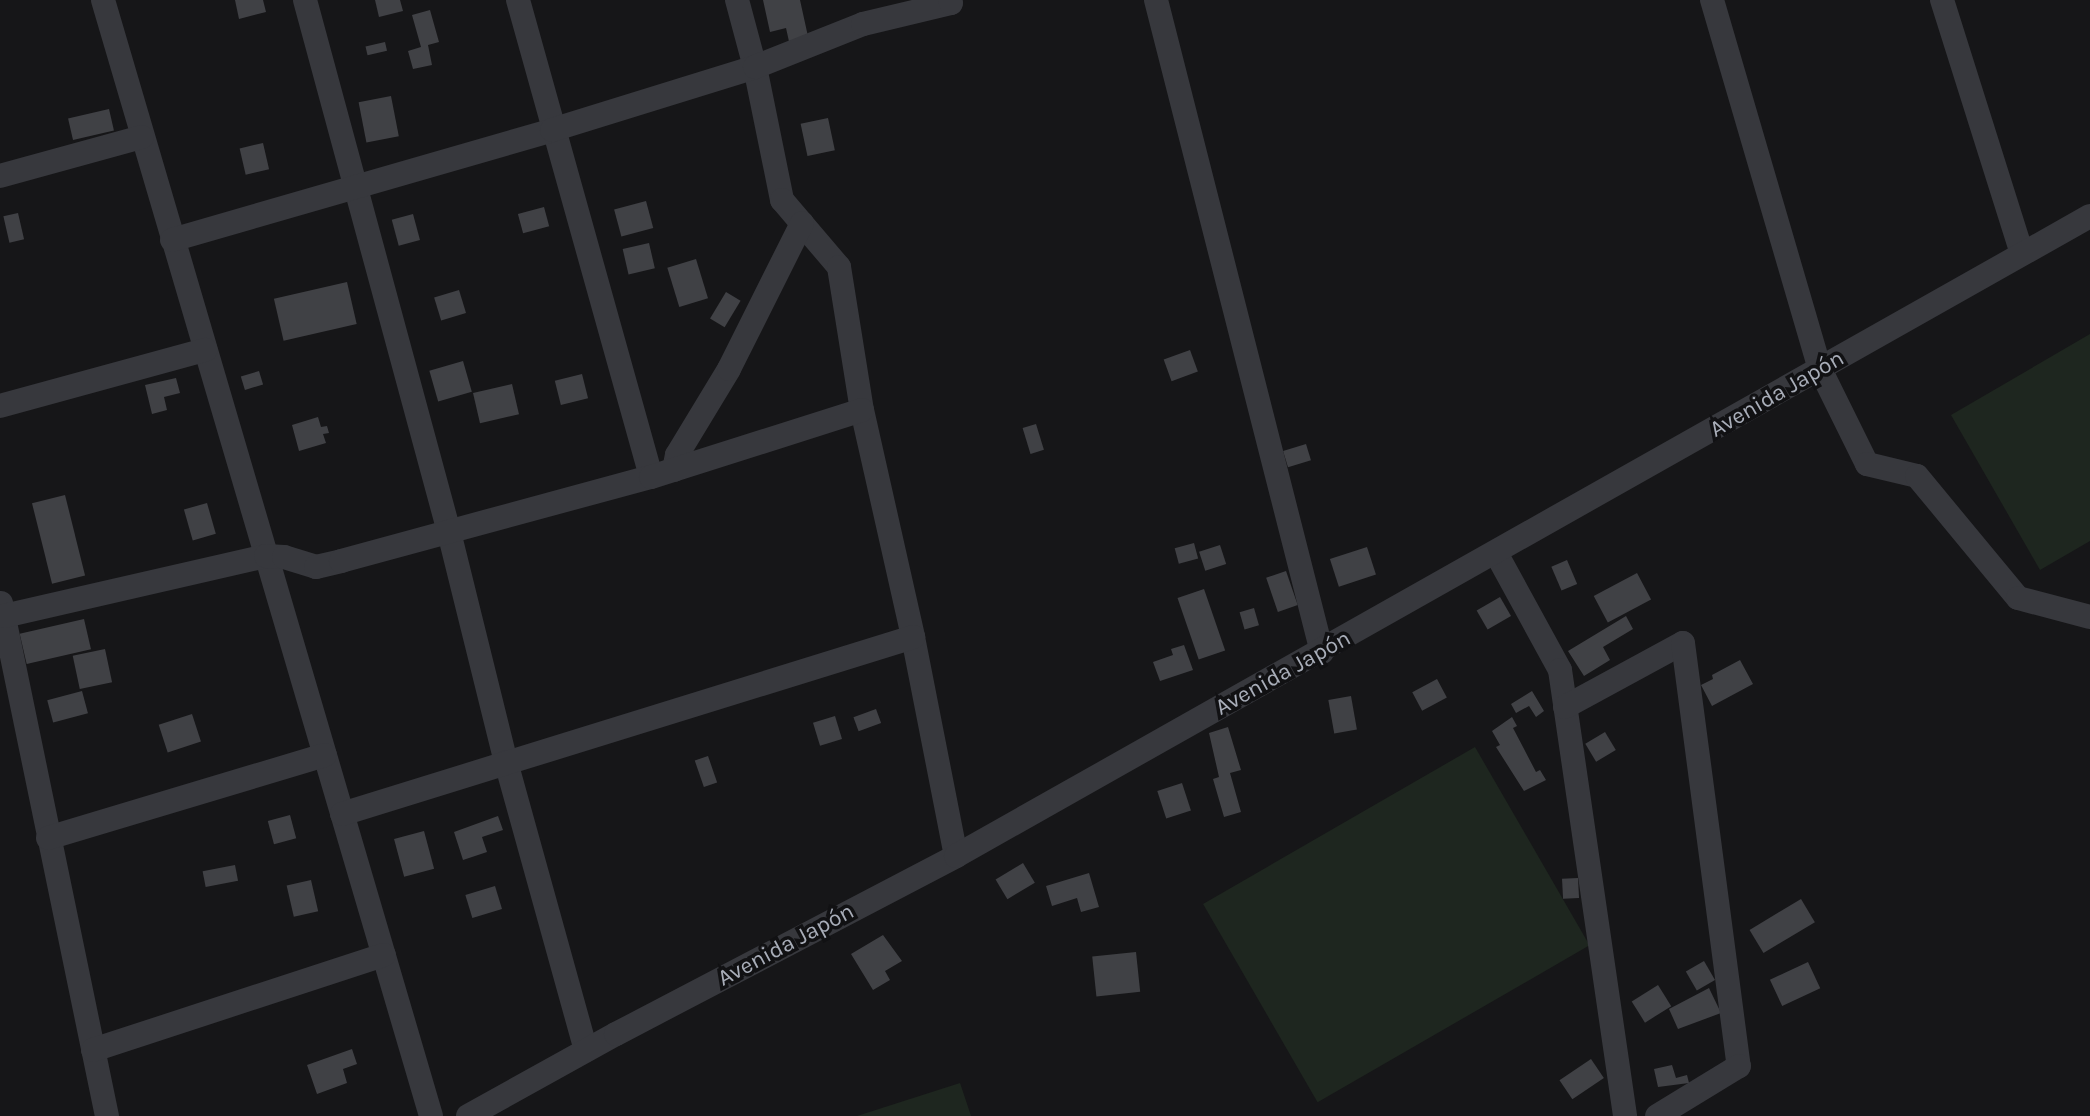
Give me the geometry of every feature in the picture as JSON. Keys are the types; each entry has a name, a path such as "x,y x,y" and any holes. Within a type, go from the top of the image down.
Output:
{"street":[{"path":"103,0 431,1116"},
{"path":"305,0 449,532 506,762 586,1050"},
{"path":"518,0 552,130 662,473"},
{"path":"737,0 755,67 782,200 839,267 862,410 913,637 956,856"},
{"path":"172,240 552,130 755,67 839,32 951,3 950,0"},
{"path":"1156,0 1322,652"},
{"path":"1712,0 1820,369 1867,464 1917,476 2018,598 2090,618"},
{"path":"1942,0 2022,254"},
{"path":"0,177 142,137"},
{"name":"Avenida Japón","path":"468,1116 586,1050 956,856 1322,652 2090,216"},
{"path":"662,473 677,455 729,369 802,223"},
{"path":"0,406 205,350"},
{"path":"107,1116 2,608 267,556 284,557 316,567 662,473 862,410"},
{"path":"1496,553 1560,670 1625,1116"},
{"path":"342,814 913,637"},
{"path":"1565,707 1683,643 1739,1066 1657,1116"},
{"path":"48,838 325,755"},
{"path":"93,1050 384,955"}],"shaded area":[{"path":"2090,334 2090,541 2040,570 1951,415"},
{"path":"1475,747 1590,945 1318,1102 1203,904"},
{"path":"960,1083 971,1116 857,1116"}],"building":[{"path":"235,0 263,0 266,12 239,19"},
{"path":"375,0 400,0 403,11 379,17"},
{"path":"763,0 800,0 809,41 790,46 786,28 770,32"},
{"path":"430,10 439,42 428,45 432,65 413,69 408,51 421,47 412,15"},
{"path":"385,42 387,51 368,55 366,46"},
{"path":"391,96 399,136 366,143 359,102"},
{"path":"109,109 114,130 73,140 68,118"},
{"path":"828,118 835,150 807,156 801,124"},
{"path":"263,143 269,169 246,175 240,148"},
{"path":"646,201 653,228 621,237 614,210"},
{"path":"544,207 549,226 523,233 518,214"},
{"path":"18,213 24,239 9,243 3,216"},
{"path":"413,214 420,240 399,246 392,220"},
{"path":"649,243 655,268 629,274 623,249"},
{"path":"696,259 708,298 679,307 667,268"},
{"path":"347,282 357,324 284,341 274,299"},
{"path":"459,290 466,313 441,321 434,298"},
{"path":"726,292 741,301 725,327 710,319"},
{"path":"1190,350 1198,372 1172,381 1164,360"},
{"path":"463,361 472,392 438,401 429,371"},
{"path":"259,371 263,384 245,390 241,377"},
{"path":"582,374 588,398 561,405 555,381"},
{"path":"176,378 180,393 164,397 167,410 152,414 145,385"},
{"path":"512,384 519,414 480,423 473,393"},
{"path":"318,417 321,427 327,426 329,433 323,434 326,443 299,451 292,425"},
{"path":"1036,424 1044,450 1031,454 1023,428"},
{"path":"1306,444 1311,460 1288,467 1283,451"},
{"path":"65,495 85,576 52,584 32,503"},
{"path":"207,503 216,534 193,540 184,510"},
{"path":"1194,543 1198,558 1179,564 1175,548"},
{"path":"1220,545 1226,564 1205,571 1199,552"},
{"path":"1367,547 1376,575 1339,587 1330,559"},
{"path":"1567,560 1577,584 1562,591 1551,567"},
{"path":"1286,571 1298,605 1278,612 1266,578"},
{"path":"1637,573 1651,599 1608,622 1594,596"},
{"path":"1204,589 1225,650 1199,660 1178,598"},
{"path":"1500,597 1511,616 1488,630 1477,610"},
{"path":"1254,608 1259,625 1245,629 1240,612"},
{"path":"1626,616 1633,629 1603,647 1610,660 1584,676 1568,651"},
{"path":"84,619 91,649 27,664 20,634"},
{"path":"1184,645 1193,670 1160,681 1153,662 1173,655 1171,649"},
{"path":"105,649 112,682 80,689 73,656"},
{"path":"1740,660 1753,684 1712,706 1701,685 1713,679 1712,675"},
{"path":"1437,679 1447,698 1422,711 1412,692"},
{"path":"82,691 88,713 53,723 47,700"},
{"path":"1532,691 1544,711 1536,717 1529,706 1516,713 1511,704"},
{"path":"1351,696 1357,729 1334,733 1328,700"},
{"path":"876,709 881,723 859,731 853,717"},
{"path":"192,714 201,742 168,752 159,725"},
{"path":"835,716 842,739 820,746 813,723"},
{"path":"1512,717 1517,726 1513,728 1536,772 1540,770 1546,780 1524,791 1496,747 1500,745 1492,731"},
{"path":"1228,727 1241,770 1230,773 1241,812 1224,817 1213,779 1219,777 1209,733"},
{"path":"1605,732 1616,750 1596,762 1585,744"},
{"path":"708,756 717,782 704,787 695,761"},
{"path":"1182,783 1191,811 1166,819 1157,791"},
{"path":"290,815 296,838 274,844 268,821"},
{"path":"498,816 503,830 482,837 487,852 463,860 454,832"},
{"path":"424,831 434,869 404,877 394,839"},
{"path":"1023,863 1035,883 1007,899 996,879"},
{"path":"235,865 238,881 206,887 203,871"},
{"path":"1089,873 1099,907 1081,912 1077,898 1052,906 1046,886"},
{"path":"1578,878 1579,898 1563,899 1562,879"},
{"path":"311,880 318,911 294,917 287,886"},
{"path":"495,886 502,909 472,918 465,895"},
{"path":"1801,899 1815,922 1763,953 1750,930"},
{"path":"883,935 902,961 885,971 890,980 873,990 851,954"},
{"path":"1136,952 1140,992 1096,996 1092,957"},
{"path":"1704,961 1715,980 1697,991 1686,972"},
{"path":"1808,962 1820,988 1782,1006 1770,980"},
{"path":"1658,985 1671,1006 1645,1023 1632,1001"},
{"path":"1709,988 1721,1013 1678,1029 1669,1009"},
{"path":"352,1049 357,1064 343,1069 347,1083 317,1094 307,1065"},
{"path":"1591,1059 1604,1078 1572,1099 1559,1080"},
{"path":"1672,1065 1676,1078 1687,1075 1689,1083 1658,1087 1654,1069"}]}
